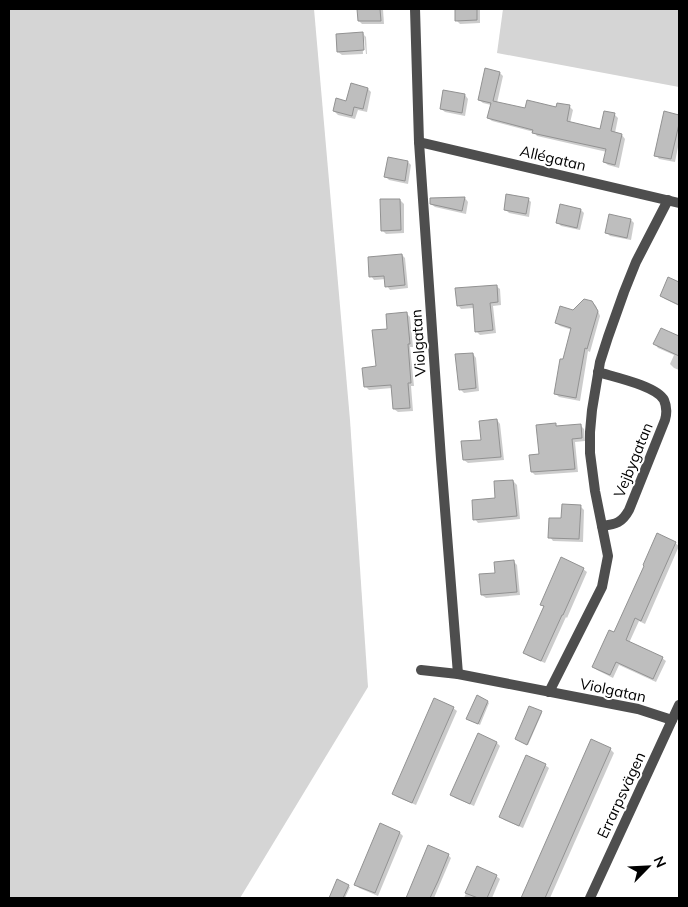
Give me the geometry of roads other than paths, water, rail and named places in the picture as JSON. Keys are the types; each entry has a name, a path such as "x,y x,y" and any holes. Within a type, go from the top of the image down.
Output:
{"street":[{"name":"Violgatan","path":"415,9 419,142 440,449 458,674"},
{"name":"Allégatan","path":"419,142 679,203"},
{"name":"Vejbygatan","path":"549,692 602,587 608,556 594,491 590,453 592,410 598,372 608,337 636,262 668,200"},
{"name":"Vejbygatan","path":"598,372 634,382 658,393 664,399 667,412 625,518 620,522 602,526"},
{"name":"Violgatan","path":"421,670 458,674 638,709 672,720"},
{"name":"Errarpsvägen","path":"590,898 679,705"}]}
